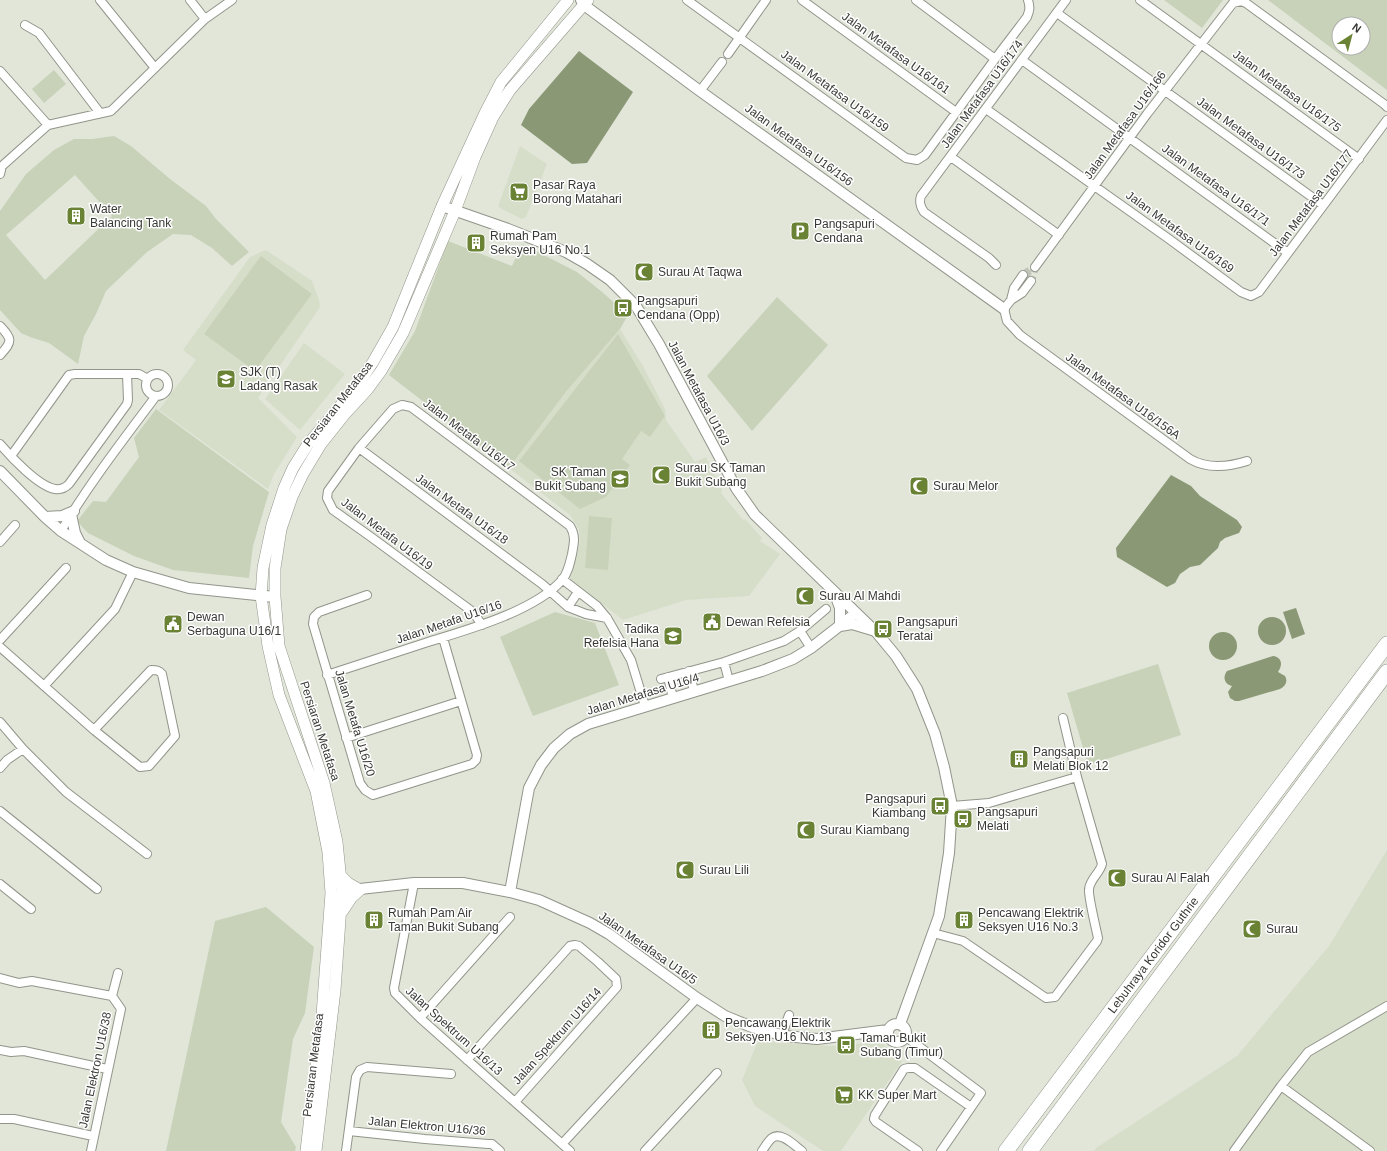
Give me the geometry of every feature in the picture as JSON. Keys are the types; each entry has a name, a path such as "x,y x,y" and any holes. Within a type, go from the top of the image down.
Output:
{"highway":[{"name":"Lebuhraya Koridor Guthrie","path":"1006,1151 1387,644"},
{"name":"Lebuhraya Koridor Guthrie","path":"1030,1151 1387,672"}],"main road":[{"name":"Persiaran Metafasa","path":"306,1151 322,1015 331,893 328,852 316,791 279,695 268,646 261,596 263,568 272,525 284,488 308,444 357,386 393,327 442,206 501,82 567,2"},
{"name":"Persiaran Metafasa","path":"316,1151 335,990 342,891 337,842 324,783 279,646 275,597 275,568 281,529 292,497 303,474 321,444 344,414 367,390 381,371 400,340 455,211 475,157 493,117 510,90 584,2"},
{"path":"341,876 348,884 360,890 352,897 341,913"},
{"path":"330,907 336,895 342,891"}],"street":[{"path":"100,0 155,68"},
{"path":"190,0 205,19"},
{"path":"1,168 48,125 111,111 205,19 232,0"},
{"name":"Jalan Metafasa U16/159","path":"688,0 906,158 917,160 925,155 956,112"},
{"path":"728,54 766,0"},
{"name":"Jalan Metafasa U16/161","path":"802,0 956,112"},
{"path":"916,0 995,58"},
{"name":"Jalan Metafasa U16/174","path":"996,265 989,258 924,212 920,204 921,196 1066,0"},
{"path":"1140,0 1201,43"},
{"name":"Jalan Metafasa U16/166","path":"1036,267 1165,90 1230,5 1237,1 1246,3 1387,107"},
{"path":"567,2 584,2"},
{"name":"Jalan Metafasa U16/156","path":"584,2 700,91 1004,309"},
{"path":"956,112 1027,17 1030,12 1029,3"},
{"name":"Jalan Metafasa U16/173","path":"1057,13 1323,205"},
{"path":"25,25 39,33 100,113"},
{"name":"Jalan Metafasa U16/175","path":"1201,43 1359,159"},
{"name":"Jalan Metafasa U16/171","path":"1022,60 1288,253"},
{"path":"700,91 722,62"},
{"path":"0,71 48,125"},
{"name":"Jalan Metafasa U16/169","path":"986,109 1241,292 1251,296"},
{"name":"Jalan Metafasa U16/177","path":"1251,296 1259,292 1387,120"},
{"path":"950,156 1059,235"},
{"name":"Jalan Metafasa U16/3","path":"442,206 508,229 566,252 588,264 610,280 636,306 659,344 736,488 755,515 874,631 896,656 917,689 935,734 952,806 950,853 939,916 900,1024"},
{"path":"1011,300 1014,288 1023,276"},
{"path":"1004,309 1011,300 1022,294 1031,281"},
{"name":"Jalan Metafasa U16/156A","path":"1004,309 1007,321 1020,335 1196,463 1211,466 1237,464 1247,461"},
{"path":"0,326 10,336 10,339 9,345 0,355"},
{"path":"0,444 26,470 48,486 55,489 65,487 69,484 127,404 127,374"},
{"path":"11,456 69,375 140,374 148,379"},
{"path":"61,531 72,513 156,396 167,390 167,381 162,376 156,374 148,379 146,388 150,393 156,396"},
{"name":"Jalan Metafa U16/17","path":"359,448 393,409 402,405 412,407 570,526"},
{"name":"Jalan Metafa U16/18","path":"359,448 550,590 568,607"},
{"name":"Jalan Metafa U16/19","path":"359,448 328,491 327,498 333,510 473,612 482,625"},
{"path":"0,471 45,517 61,531 106,560 133,572 189,588 275,597"},
{"path":"45,517 62,516 72,513"},
{"path":"72,513 75,533 80,543"},
{"path":"0,542 14,525"},
{"name":"Jalan Metafa U16/16","path":"327,675 482,625 534,602 562,579 567,571 575,541 574,532 570,526"},
{"path":"0,640 66,568"},
{"path":"44,686 115,608 133,572"},
{"path":"562,579 597,606 607,618 631,660 644,706"},
{"path":"578,592 568,607 586,614 607,618"},
{"path":"835,592 840,608 840,626 852,624 874,631"},
{"name":"Jalan Metafa U16/20","path":"367,595 319,612 314,617 313,624 360,783 365,790 373,795 472,764 476,760 477,755 443,638"},
{"name":"Jalan Metafasa U16/4","path":"673,698 664,678 724,662 784,641 800,631 826,609"},
{"name":"Jalan Metafasa U16/4","path":"510,892 529,788 541,765 554,748 570,734 588,724 762,671 793,658 811,648 856,613"},
{"path":"800,631 811,648"},
{"path":"0,647 94,730 140,767 149,766 175,736 162,674 160,671 151,670 94,730"},
{"path":"724,662 729,681"},
{"path":"689,671 694,691"},
{"path":"346,738 461,701"},
{"path":"933,933 963,941 1046,998 1055,997 1097,941 1098,938 1089,891 1092,880 1102,864 1077,777 1063,718"},
{"path":"0,722 23,750 66,792 147,854"},
{"path":"0,768 7,760 23,750"},
{"path":"952,806 989,803 1077,777"},
{"path":"0,812 97,888"},
{"name":"Jalan Metafasa U16/5","path":"342,891 414,884 463,883 510,892 539,900 590,923 609,934 697,998 725,1016 752,1027 782,1035 817,1039 888,1030"},
{"path":"0,884 31,909"},
{"name":"Jalan Spektrum U16/13","path":"414,884 394,988 395,993 420,1018 570,1151"},
{"path":"420,1018 510,918"},
{"name":"Jalan Spektrum U16/14","path":"467,1060 570,946 575,944 579,946 598,962 616,979 617,987 515,1102"},
{"path":"0,978 19,983 32,981 112,996 118,972"},
{"name":"Jalan Elektron U16/38","path":"91,1151 107,1069 121,1009 112,996"},
{"path":"562,1144 697,998"},
{"path":"1234,1151 1281,1086 1308,1052 1387,1006"},
{"path":"782,1035 789,1015"},
{"path":"900,1024 905,1029 905,1036 901,1041 894,1042 888,1037 888,1030 893,1025 900,1024"},
{"path":"905,1036 981,1093 941,1151"},
{"path":"0,1050 10,1052 24,1051 107,1069"},
{"name":"Jalan Elektron U16/36","path":"346,1151 356,1077 360,1070 367,1067 451,1074"},
{"path":"918,1151 876,1122 874,1119 874,1115 904,1069 914,1068 971,1107"},
{"path":"645,1151 717,1074"},
{"path":"1281,1086 1370,1151"},
{"path":"0,1120 14,1119 94,1136"},
{"name":"Jalan Elektron U16/36","path":"349,1131 492,1144 500,1151"},
{"path":"762,1151 770,1138 781,1136 802,1151"}],"shaded area":[{"path":"1164,0 1223,0 1202,28"},
{"path":"1268,0 1387,0 1387,90 1342,56 1371,56 1371,16 1331,16 1331,48"},
{"path":"579,51 633,92 587,163 572,164 521,125 529,109"},
{"path":"54,70 66,84 44,103 32,89"},
{"path":"114,136 131,146 170,179 206,206 216,219 249,252 232,266 212,248 191,235 173,234 147,252 106,291 84,336 78,364 49,343 21,333 0,310 0,211 26,174 54,150 74,139 92,139","holes":["75,175 112,216 45,280 6,235"]},
{"path":"520,146 547,164 526,217 522,219 498,206"},
{"path":"448,241 512,266 522,244 577,272 628,315 620,329 565,393 509,468 389,375 415,331"},
{"name":"SJK (T) Ladang Rasak","path":"266,250 312,281 320,307 258,398 297,437 274,474 268,489 159,410 196,360 183,350 250,257"},
{"path":"261,256 312,294 255,371 204,334"},
{"path":"777,297 828,345 752,431 707,376"},
{"name":"SK Taman Bukit Subang","path":"620,329 643,366 665,409 666,420 695,462 706,457 722,490 721,493 744,521 745,519 762,538 760,541 780,554 749,596 686,600 623,620 569,578 580,542 579,529 570,515 509,468 565,393"},
{"path":"618,334 665,416 650,437 641,431 622,459 630,465 606,497 580,509 519,461"},
{"path":"304,343 345,374 300,430 265,399"},
{"path":"156,409 269,492 253,546 249,578 173,570 134,556 88,533 77,521 93,501 106,502 139,457 134,438"},
{"path":"1171,475 1191,486 1200,496 1237,520 1242,527 1239,533 1225,538 1220,542 1218,548 1200,565 1190,567 1180,574 1175,583 1167,587 1117,557 1116,548"},
{"path":"589,516 612,518 608,570 585,568"},
{"path":"1296,608 1305,634 1292,639 1283,612"},
{"path":"555,612 595,623 619,685 533,716 500,637"},
{"path":"1272,617 1282,621 1286,631 1282,641 1272,645 1262,641 1258,631 1262,621"},
{"path":"1223,632 1233,636 1237,646 1233,656 1223,660 1213,656 1209,646 1213,636"},
{"path":"1273,656 1278,658 1281,662 1281,667 1278,672 1286,678 1284,686 1280,689 1239,701 1235,701 1230,698 1228,692 1232,686 1225,680 1227,671"},
{"path":"1158,664 1181,735 1088,765 1067,693"},
{"path":"1387,850 1387,1151 1094,1151 1096,1148 1237,1056 1329,946"},
{"path":"266,907 314,947 305,1013 293,1039 281,1122 296,1147 295,1151 166,1151 215,921"},
{"path":"758,1041 830,1046 881,1042 902,1061 841,1151 823,1151 755,1106 742,1080"}],"tunnel":[{"path":"1023,275 1035,267 1031,281"}],"place":[{"name":"Pasar Raya Borong Matahari","path":"519,192"},
{"name":"Water Balancing Tank","path":"76,216"},
{"name":"Pangsapuri Cendana","path":"800,231"},
{"name":"Rumah Pam Seksyen U16 No.1","path":"476,243"},
{"name":"Surau At Taqwa","path":"644,272"},
{"name":"Pangsapuri Cendana (Opp)","path":"623,308"},
{"name":"SJK (T) Ladang Rasak","path":"226,379"},
{"name":"Surau SK Taman Bukit Subang","path":"661,475"},
{"name":"SK Taman Bukit Subang","path":"620,479"},
{"name":"Surau Melor","path":"919,486"},
{"name":"Surau Al Mahdi","path":"805,596"},
{"name":"Dewan Refelsia","path":"712,622"},
{"name":"Dewan Serbaguna U16/1","path":"173,624"},
{"name":"Pangsapuri Teratai","path":"883,629"},
{"name":"Tadika Refelsia Hana","path":"673,636"},
{"name":"Pangsapuri Melati Blok 12","path":"1019,759"},
{"name":"Pangsapuri Kiambang","path":"940,806"},
{"name":"Pangsapuri Melati","path":"963,819"},
{"name":"Surau Kiambang","path":"806,830"},
{"name":"Surau Lili","path":"685,870"},
{"name":"Surau Al Falah","path":"1117,878"},
{"name":"Rumah Pam Air Taman Bukit Subang","path":"374,920"},
{"name":"Pencawang Elektrik Seksyen U16 No.3","path":"964,920"},
{"name":"Surau","path":"1252,929"},
{"name":"Pencawang Elektrik Seksyen U16 No.13","path":"711,1030"},
{"name":"Taman Bukit Subang (Timur)","path":"846,1045"},
{"name":"KK Super Mart","path":"844,1095"}]}
